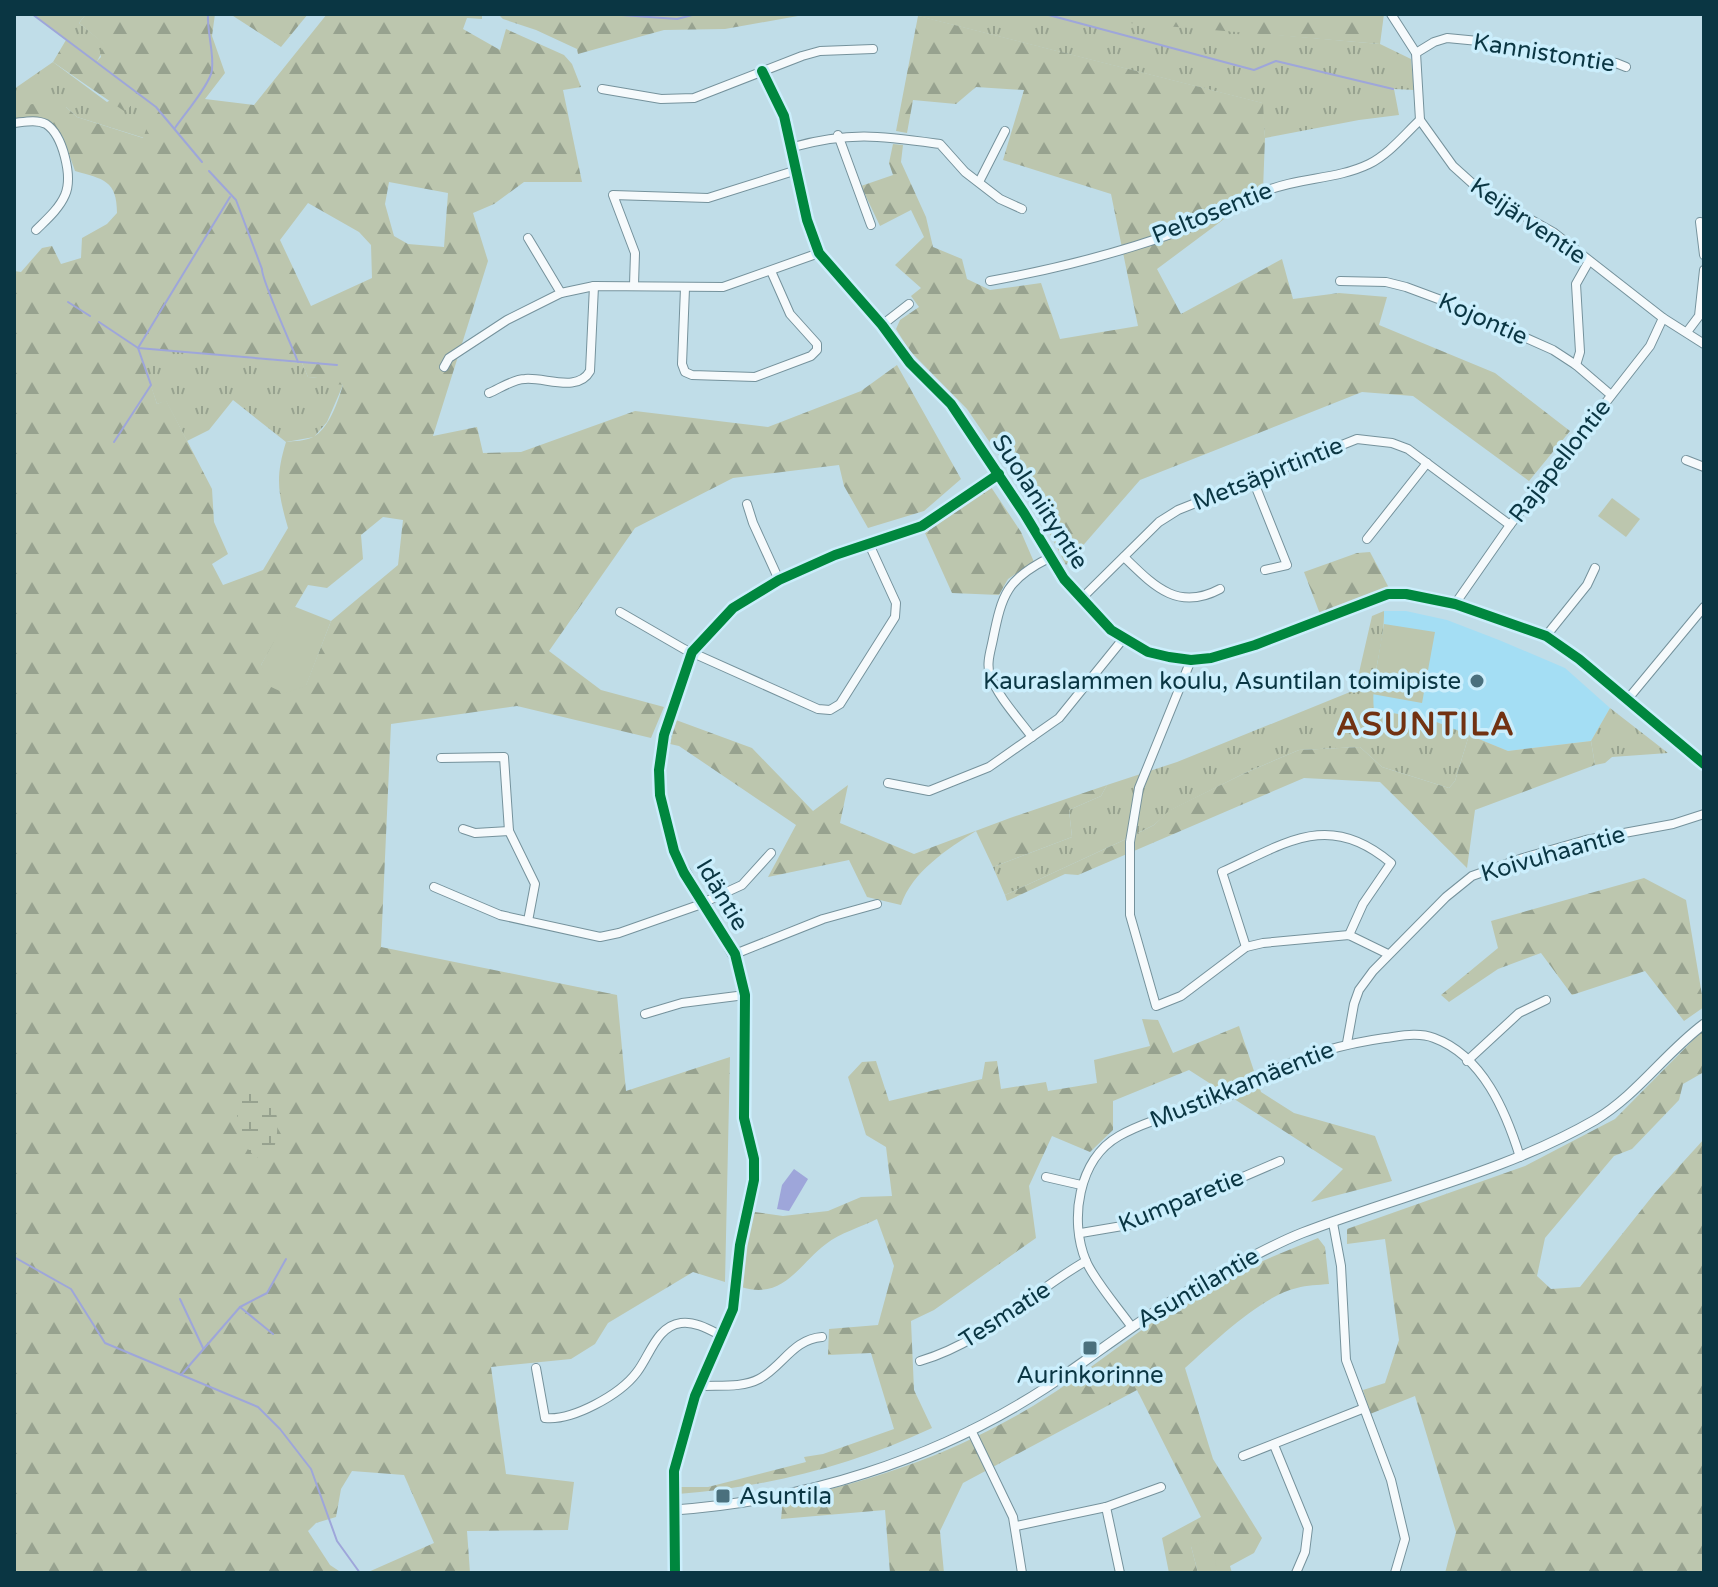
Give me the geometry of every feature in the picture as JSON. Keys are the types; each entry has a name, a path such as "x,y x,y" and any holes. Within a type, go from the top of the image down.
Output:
{"street":[{"path":"1391,14 1416,53 1420,120"},
{"name":"Kannistontie","path":"1416,53 1447,38 1489,42 1626,67"},
{"path":"602,89 661,99 694,98 820,51 873,49"},
{"name":"Suolaniityntie","path":"762,71 779,102 793,147 807,220 819,253 882,325 910,363 951,404 999,474 1049,558 1111,630 1123,639 1148,652 1191,660 1225,655 1388,594 1406,594 1455,604 1546,636 1579,659 1704,764"},
{"name":"Keijärventie","path":"1420,120 1467,181 1553,232 1663,318 1704,344"},
{"name":"Peltosentie","path":"990,281 1047,271 1186,229 1262,192 1295,180 1335,175 1369,164 1388,151 1420,120"},
{"path":"14,123 30,121 45,124 57,138 67,166 69,181 65,195 36,230"},
{"path":"979,182 1005,131"},
{"path":"793,147 838,135 889,137 940,144 965,172 1011,206 1022,209"},
{"path":"838,135 871,225"},
{"path":"634,285 635,253 613,195 708,198 797,170"},
{"path":"1700,222 1704,255"},
{"path":"528,238 561,293"},
{"path":"444,367 449,358 507,320 561,293 594,286 723,287 819,253"},
{"path":"1576,365 1580,352 1576,284 1589,261"},
{"path":"1687,332 1699,316 1704,270"},
{"path":"685,288 682,364 685,372 692,375 755,377 811,356 817,350 817,344 790,314 771,271"},
{"name":"Kojontie","path":"1340,281 1386,282 1406,287 1553,350 1611,395"},
{"path":"489,393 522,378 575,383 586,379 590,371 594,286"},
{"path":"882,325 909,304"},
{"name":"Rajapellontie","path":"1455,604 1510,525 1650,346 1663,318"},
{"name":"Metsäpirtintie","path":"1082,598 1159,522 1178,510 1357,439 1392,443 1408,449 1510,525"},
{"path":"1686,460 1704,467"},
{"path":"1367,539 1427,463"},
{"name":"Idäntie","path":"674,1510 674,1471 695,1396 733,1309 740,1245 754,1180 754,1159 744,1118 745,995 735,954 674,851 660,795 659,770 664,735 692,652 733,608 779,580 835,555 922,526 999,474"},
{"path":"1253,480 1287,565 1265,570"},
{"path":"747,504 779,580"},
{"path":"620,612 692,652 818,709 836,708 897,610 869,544"},
{"path":"1124,557 1158,589 1196,597 1207,596 1220,589"},
{"path":"1032,737 996,686 988,664 998,608 1010,584 1022,573 1049,558"},
{"path":"1546,636 1587,585 1595,568"},
{"path":"1627,700 1704,607"},
{"path":"888,783 929,791 989,767 1059,718 1123,639"},
{"path":"1191,660 1139,788 1130,842 1130,915 1156,1006 1181,996 1246,947 1285,940 1349,935 1388,954"},
{"path":"441,758 504,757 509,831 535,884 528,921"},
{"name":"Koivuhaantie","path":"1347,1043 1359,990 1388,954 1463,882 1483,870 1586,840 1673,824 1704,814"},
{"path":"463,829 475,833 509,831"},
{"path":"1246,947 1222,872 1294,839 1322,833 1374,849 1391,863 1363,904 1349,935"},
{"path":"434,887 500,915 600,937 704,903 742,885 771,853"},
{"path":"735,954 823,919 877,904"},
{"path":"645,1014 682,1003 745,995"},
{"path":"1467,1061 1519,1013 1546,1000"},
{"name":"Asuntilantie","path":"674,1510 819,1487 873,1471 971,1430 1043,1389 1131,1326 1199,1283 1300,1234 1487,1171 1599,1118 1704,1024"},
{"name":"Mustikkamäentie","path":"1081,1185 1096,1158 1117,1137 1188,1108 1233,1094 1296,1061 1347,1043 1403,1036 1431,1037 1455,1050 1467,1061 1496,1097 1520,1157"},
{"name":"Kumparetie","path":"1081,1233 1134,1224 1280,1161"},
{"path":"1046,1177 1081,1185 1078,1210 1086,1261 1131,1326"},
{"path":"1333,1223 1341,1266 1346,1360 1391,1480 1405,1539 1395,1573"},
{"name":"Tesmatie","path":"920,1361 961,1346 990,1329 1086,1261"},
{"path":"536,1368 545,1418 557,1419 618,1392 636,1374 663,1330 681,1323 700,1325 722,1336"},
{"path":"701,1386 751,1383 803,1342 822,1337"},
{"path":"1243,1456 1362,1409"},
{"path":"971,1430 1016,1526 1022,1573"},
{"path":"1274,1445 1308,1528 1305,1552 1296,1573"},
{"path":"1016,1526 1106,1507 1161,1487"},
{"path":"1106,1507 1120,1573"},
{"path":"674,1510 675,1573"}],"shaded area":[{"name":"Kauraslammen koulu, Asuntilan toimipiste","path":"1384,611 1406,611 1447,620 1565,668 1610,708 1591,741 1508,751 1429,719 1373,710 1372,694"},
{"path":"794,1169 808,1179 789,1211 777,1209 782,1185"}],"green space":[{"path":"32,14 86,14 79,23 106,45 96,63"},
{"path":"86,14 215,14 212,36 225,73 205,99 254,105 327,14 482,14 482,19 467,18 463,29 500,50 506,29 564,55 572,64 581,87 563,90 582,182 524,182 494,204 473,213 488,261 433,436 477,427 483,453 521,452 635,411 768,427 861,391 897,365 961,479 924,511 868,528 844,486 839,465 733,478 635,528 549,651 601,690 664,707 651,738 517,706 391,724 381,947 617,995 626,1091 730,1057 725,1282 693,1272 608,1323 595,1344 571,1359 491,1367 506,1474 574,1482 568,1530 467,1531 470,1573 366,1573 434,1543 404,1475 352,1471 341,1489 336,1517 316,1523 308,1531 330,1565 342,1573 14,1573 14,271 21,272 42,248 52,246 61,264 81,258 82,238 107,224 117,213 111,187 101,179 75,171 63,137 47,120 14,118 14,111 32,104 66,107 77,117 143,138 155,107 131,90 130,107 124,111 53,62 66,40 96,62 101,57 105,45 79,23","holes":["389,182 448,193 444,247 408,244 394,236 385,204","308,203 359,232 371,245 372,278 311,306 280,240","139,348 302,363 308,377 343,385 324,428 313,437 286,442 279,485 288,528 263,570 223,585 212,564 228,554 214,522 212,489 166,400 157,404","383,517 403,520 398,565 331,621 306,685 261,665 308,585 327,588 363,559 361,535"]},
{"path":"230,14 308,14 281,47"},
{"path":"498,14 809,14 725,29 664,30 578,54 577,49 503,19"},
{"path":"897,14 919,14 1263,103 1263,190 1157,269 1181,314 1282,259 1293,299 1339,293 1387,297 1379,325 1495,373 1570,431 1529,481 1413,396 1362,392 1140,480 1066,565 1041,517 967,409 909,350 896,329 900,320 919,307 911,296 921,288 895,265 924,237 911,210 880,226 861,186 893,175 889,163 893,144 903,145 901,162 926,217 933,247 962,259 967,279 990,290 1041,283 1060,339 1138,326 1111,194 1003,160 1024,90 976,87 956,104 913,100 907,133 896,131 918,16"},
{"path":"919,14 1045,14 1380,44 1411,59 1414,90 1394,89 1399,115 1265,138 1262,103"},
{"path":"1057,14 1384,14 1380,44 1058,17"},
{"path":"53,62 107,102 131,89 156,107 144,138 77,117 66,107 14,111 14,89"},
{"path":"138,348 302,363 308,377 343,385 327,422 314,437 286,442 233,400 209,430 187,441 166,401 157,404"},
{"path":"991,487 1021,532 1034,562 1008,579 999,595 952,593 925,533"},
{"path":"1612,498 1640,519 1626,537 1598,516"},
{"path":"1370,552 1389,588 1320,614 1304,572 1357,553"},
{"path":"293,606 331,621 306,686 284,693 269,686 261,665"},
{"path":"1384,611 1374,685 1374,710 1429,719 1469,735 1455,781 1449,788 1382,767 1360,747 1299,750 1171,810 1154,825 1124,840 1005,895 993,867 1072,837 1069,810 1101,796 1107,785 1177,762 1355,690 1372,616"},
{"path":"1384,624 1435,632 1422,703 1372,694"},
{"path":"1610,708 1668,753 1612,757 1605,763 1595,765 1591,741"},
{"path":"676,720 752,748 813,811 848,785 840,823 914,854 1010,818 1107,785 1101,796 1069,810 1072,837 993,867 976,831 922,872 901,905 867,897 849,860 768,877 796,825 679,746 670,744"},
{"path":"1469,735 1508,751 1591,741 1595,765 1475,810 1467,868 1380,782 1304,778 1078,875 1065,874 1007,901 1005,895 1124,840 1154,825 1170,810 1299,750 1360,747 1382,767 1449,788 1455,781"},
{"path":"1644,878 1686,900 1704,1007 1684,1021 1645,971 1572,995 1541,953 1498,969 1449,1002 1441,995 1498,948 1491,921"},
{"path":"1142,1019 1158,1020 1173,1053 1239,1026 1261,1092 1294,1113 1375,1136 1392,1181 1311,1202 1343,1169 1189,1070 1113,1101 1113,1130 1090,1152 1052,1136 1029,1186 1036,1238 934,1310 911,1321 914,1390 932,1428 871,1453 808,1473 744,1486 678,1494 677,1487 708,1487 806,1462 804,1457 823,1454 894,1429 871,1353 828,1355 829,1329 878,1325 894,1266 877,1219 832,1240 779,1285 756,1290 741,1287 750,1223 755,1212 783,1216 828,1211 861,1197 892,1196 886,1147 866,1135 848,1077 862,1062 876,1061 889,1101 982,1079 985,1062 997,1061 1001,1089 1046,1082 1048,1091 1097,1083 1094,1060 1150,1046"},
{"path":"1704,1032 1704,1072 1683,1084 1679,1100 1632,1149 1614,1156 1545,1238 1537,1276 1551,1289 1580,1287 1654,1194 1704,1139 1704,1573 1445,1573 1456,1532 1415,1396 1370,1414 1363,1390 1385,1383 1399,1340 1385,1239 1347,1244 1347,1229 1525,1166 1615,1119"},
{"path":"246,1085 265,1093 277,1120 273,1151 260,1158 247,1148 239,1128 237,1097 239,1089"},
{"path":"1318,1238 1325,1247 1329,1284 1297,1288 1268,1300 1185,1368 1213,1459 1262,1538 1254,1553 1230,1566 1232,1573 1213,1573 1217,1571 1191,1546 1198,1573 1169,1573 1162,1538 1201,1517 1137,1390 963,1483 940,1531 944,1573 890,1573 885,1510 781,1519 783,1500 876,1476 935,1455 992,1429 1046,1398 1188,1299 1239,1272"},
{"path":"1212,1540 1217,1572 1198,1573 1191,1546"}],"waterway":[{"path":"32,14 156,107 202,162"},
{"path":"175,128 202,91 212,70 208,14"},
{"path":"608,14 677,19 696,14"},
{"path":"1045,14 1254,70 1276,61 1393,89"},
{"path":"209,171 236,200 271,299 298,362"},
{"path":"114,442 151,385 138,348 230,197"},
{"path":"68,302 90,316"},
{"path":"99,322 138,348 337,365"},
{"path":"14,1257 71,1289 105,1343 258,1407 280,1429 311,1469 337,1541 360,1573"},
{"path":"181,1375 240,1307 267,1293 286,1259"},
{"path":"180,1299 203,1348"},
{"path":"240,1307 273,1334"}],"cycle path":[{"path":"762,71 784,116 807,220 819,253 882,325 910,363 951,404 1064,579 1111,630 1148,652 1191,660 1211,658 1255,645 1388,594 1406,594 1455,604 1546,636 1579,659 1704,764"},
{"path":"675,1573 674,1471 695,1396 733,1309 740,1245 754,1180 754,1159 744,1118 745,995 735,954 684,873 674,851 660,795 659,770 664,735 692,652 733,608 779,580 835,555 922,526 999,474"}],"place":[{"name":"Kauraslammen koulu, Asuntilan toimipiste","path":"1477,681"},
{"name":"Aurinkorinne","path":"1090,1348"},
{"name":"Asuntila","path":"723,1496"}],"district":[{"name":"ASUNTILA","path":"1426,725"}]}
